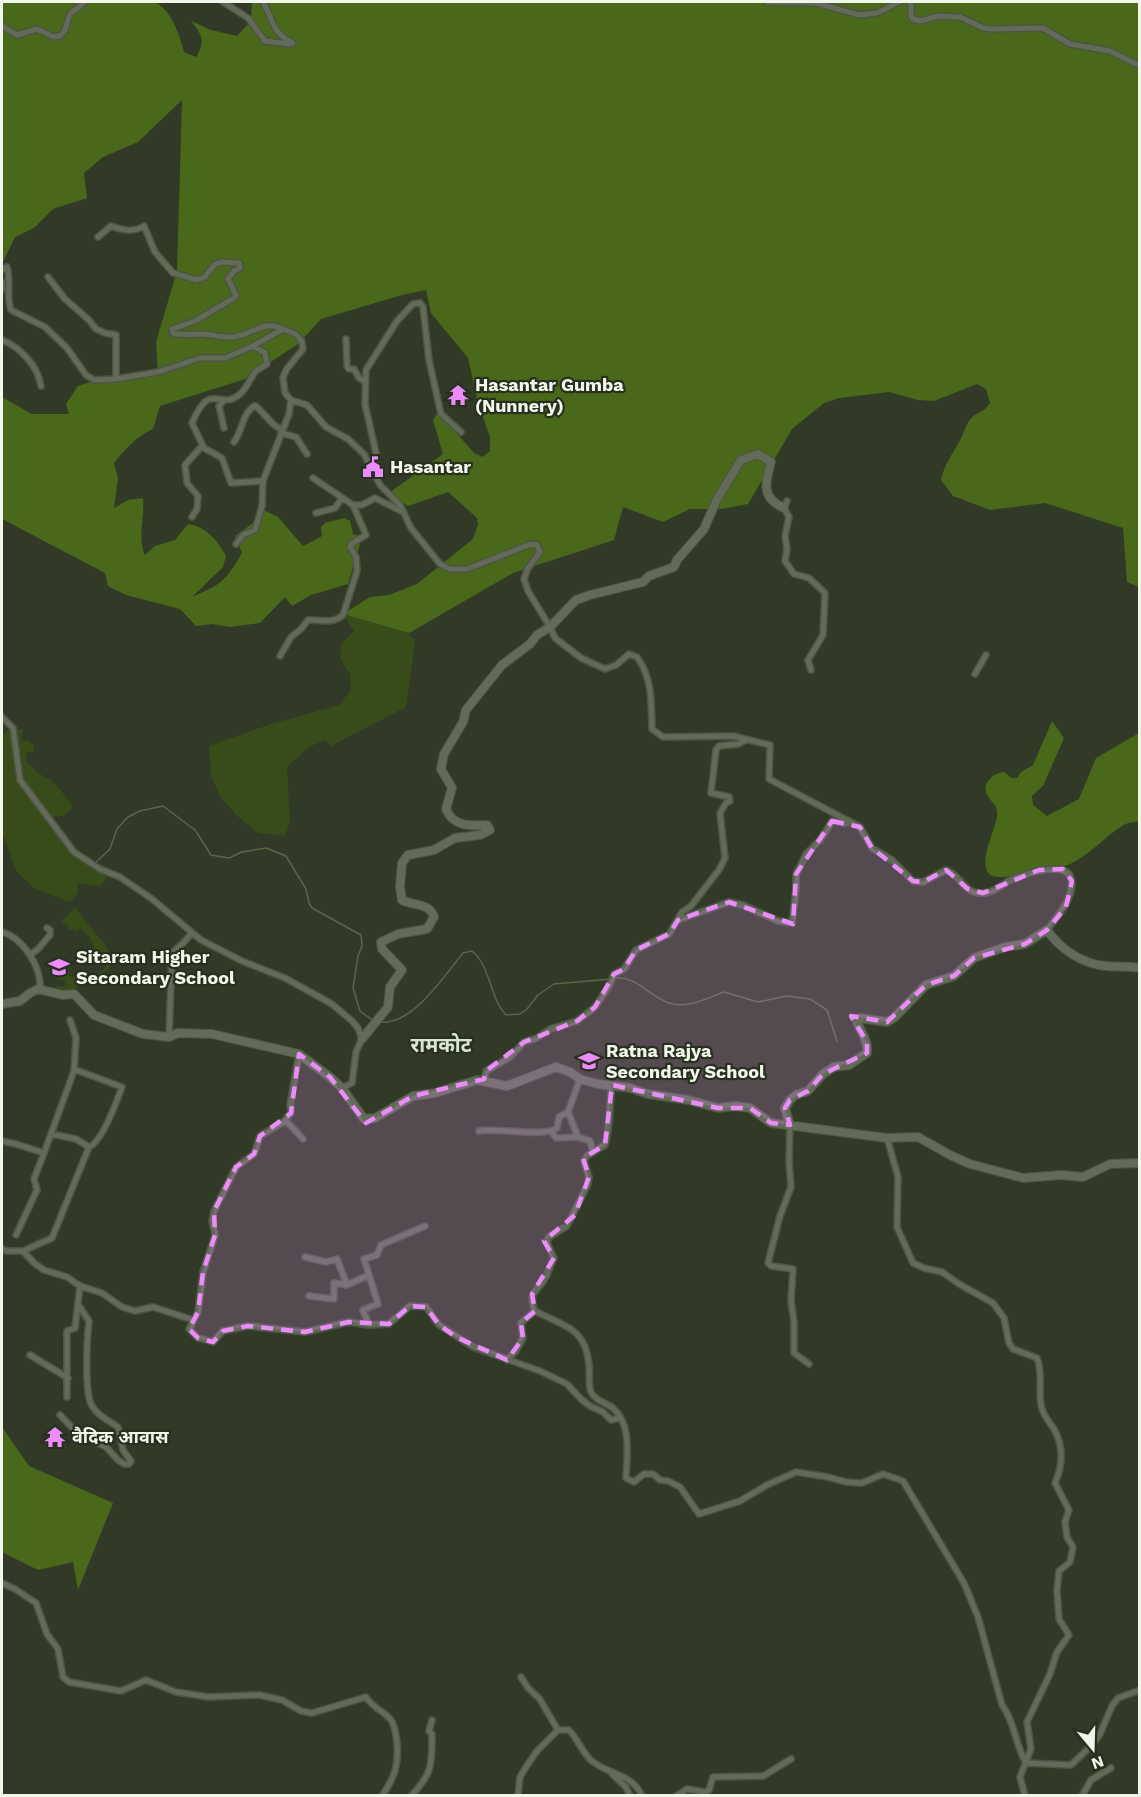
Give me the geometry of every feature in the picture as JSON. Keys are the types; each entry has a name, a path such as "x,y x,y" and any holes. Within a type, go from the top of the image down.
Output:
{"street":[{"path":"2,26 17,35 37,29 54,37 60,36 65,30 70,14 85,2"},
{"path":"223,2 248,18 265,41 293,43 272,26 271,17 263,2"},
{"path":"767,2 816,3 859,15 877,13 899,2"},
{"path":"911,2 911,16 915,20 948,16 960,17 983,28 1043,28 1070,45 1110,51 1140,66"},
{"path":"98,237 111,226 128,230 144,226 155,252 165,265 173,273 197,280 205,277 220,262 239,263 240,268 234,271 228,279 236,295 234,298 195,321 172,329 172,333 235,337 264,325 277,326 296,334 302,342 303,349 286,370 283,378 285,393 291,400 307,405 326,427 356,446 364,454 380,485 400,505 411,528 444,568 467,569 531,544 537,545 540,552 528,568 524,579 528,591 555,638 581,658 605,669 616,665 629,654 637,657 648,676 653,711 652,729 663,737 733,736 770,745 769,780 860,826 872,848 892,860 913,881 923,882 946,870 952,872 968,889 983,893 998,890 1009,880 1040,870 1063,869 1070,873 1072,881 1066,907 1047,930 1025,944 1005,947 974,958 954,976 926,985 894,1018 887,1022 860,1018 857,1021 867,1042 867,1053 849,1065 834,1067 823,1074 808,1091 796,1095 785,1108 790,1125 791,1187 780,1216 768,1263 771,1266 793,1269 791,1301 794,1353 809,1364"},
{"path":"2,270 7,267 10,278 9,304 11,310 45,327 67,348 89,378 116,379 158,372 200,358 225,358 283,329"},
{"path":"48,277 65,299 96,329 116,335 116,379"},
{"path":"2,282 2,290"},
{"path":"374,470 376,453 365,404 366,369 397,321 413,304 420,303 423,307 432,374 441,414 461,432"},
{"path":"346,339 347,368 354,369 359,378 365,382"},
{"path":"2,340 12,345 34,366 39,373 41,386"},
{"path":"253,346 265,353 267,364 257,370 242,392 231,400 216,397 210,398 201,405 192,426 202,446 222,458 231,483 263,481"},
{"path":"224,400 219,406 224,428"},
{"path":"236,544 243,535 255,530 262,506 263,481 289,414 291,400"},
{"path":"234,442 239,434 243,418 256,406 281,431 296,437 307,454"},
{"path":"192,518 198,509 198,496 187,484 184,465 202,446"},
{"path":"342,1088 352,1083 356,1052 362,1040 388,1007 390,987 402,970 382,949 381,942 398,934 427,929 434,916 428,907 402,900 400,887 403,859 408,855 434,850 455,838 480,835 490,830 487,825 456,822 447,813 452,788 441,769 444,754 463,722 466,710 502,665 550,627 576,600 643,582 649,576 674,567 677,560 704,529 717,499 741,460 758,454 771,462 766,479 767,496 774,504 786,504 789,516 785,536 788,549 785,561 794,574 809,578 822,589 825,598 823,635 808,660 811,670"},
{"path":"280,656 291,637 308,620 327,622 344,615 358,565 350,547 366,535 353,505 313,478"},
{"path":"316,513 335,508 342,498"},
{"path":"353,505 362,506 375,498 405,513"},
{"path":"975,674 986,655"},
{"path":"2,717 13,728 20,780 74,852 100,869 120,877 152,899 201,940 223,953 285,978 332,1004 358,1028 362,1040"},
{"path":"484,1081 486,1071 510,1057 524,1042 537,1038 550,1029 577,1022 595,1007 614,974 624,969 636,950 669,934 682,912 691,906 719,870 725,858 720,813 730,801 729,797 711,793 716,750 719,746 738,744 746,740"},
{"path":"678,920 729,902 742,905 778,921 792,923 796,874 806,854 821,839 832,821 845,823 849,821"},
{"path":"30,955 50,935 50,930 47,928"},
{"path":"1047,930 1068,951 1087,962 1106,966 1140,968"},
{"path":"2,932 7,933 30,955 41,981 40,990"},
{"path":"170,1037 172,952 192,933"},
{"path":"2,1004 20,1001 30,993 40,990 63,995 74,994 94,1015 143,1034 170,1037 178,1034 212,1034 299,1054 342,1088 367,1120 382,1115 413,1096 435,1093 469,1081 484,1081 507,1086 556,1067 567,1070 580,1079 718,1108 735,1106 750,1108 771,1123 887,1138 918,1137 970,1164 1023,1178 1061,1175 1083,1177 1110,1164 1140,1163"},
{"path":"16,1235 37,1190 34,1179 74,1071 76,1038 70,1020"},
{"path":"299,1054 290,1105 291,1113 283,1122 260,1136 254,1154 236,1167 214,1211 212,1221 215,1235 203,1272 198,1312 189,1329 198,1338 213,1342 223,1331 248,1326 305,1332 350,1322 369,1325 389,1324 410,1306 426,1307 438,1325 473,1347 554,1376 611,1420 619,1418"},
{"path":"2,1249 23,1251 52,1238 89,1147 96,1143 122,1087 77,1070 74,1071"},
{"path":"478,1131 501,1129 524,1132 551,1131 557,1128 560,1117 568,1112 580,1079"},
{"path":"612,1085 608,1112 609,1132 605,1145 586,1156 584,1161 589,1177 575,1215 567,1226 549,1237 548,1243 554,1258 543,1282 532,1294 531,1302 535,1311 579,1334 586,1346 590,1392 595,1398 614,1409 627,1432 626,1478 634,1482 644,1474 653,1474 660,1480 680,1486 699,1514 740,1501 767,1485 796,1473 862,1483 883,1474 903,1481 964,1583 978,1617 1002,1705 1008,1713 1018,1748 1026,1763"},
{"path":"568,1112 578,1137"},
{"path":"283,1122 288,1123 303,1139"},
{"path":"551,1131 556,1138 578,1137 590,1141 593,1152"},
{"path":"51,1134 76,1140 89,1147"},
{"path":"887,1138 898,1177 897,1227 913,1263 942,1272 993,1303 1004,1318 1009,1343 1013,1349 1036,1358 1041,1369 1041,1408 1056,1433 1062,1451 1061,1469 1055,1483 1069,1510 1065,1522 1067,1537 1073,1547 1070,1562 1059,1571 1057,1591 1059,1619 1069,1635 1057,1652 1050,1674 1027,1722 1031,1749 1020,1777 1025,1796"},
{"path":"2,1141 44,1153"},
{"path":"369,1325 363,1310 378,1304 364,1259 377,1255 381,1245 425,1226"},
{"path":"23,1251 44,1270 67,1277 80,1286 102,1293 129,1310 153,1307 193,1320"},
{"path":"305,1257 326,1262 338,1259 347,1285"},
{"path":"309,1296 334,1299 334,1283 347,1285 369,1275"},
{"path":"67,1397 68,1331 75,1328 80,1286"},
{"path":"60,1415 77,1433 106,1447 118,1460 129,1464 131,1461 123,1450 118,1427 100,1416 91,1406 88,1393 86,1341 89,1321 78,1304"},
{"path":"507,1360 516,1351 523,1338 521,1323 535,1311"},
{"path":"30,1354 68,1378"},
{"path":"2,1583 36,1603 47,1634 58,1649 63,1677 69,1682 121,1691 146,1680 176,1692 209,1697 259,1695 282,1700 301,1711 312,1713 366,1697 375,1708 392,1720 396,1734 399,1760 391,1782 382,1796"},
{"path":"521,1677 528,1688 539,1698 558,1730"},
{"path":"1026,1763 1071,1765 1096,1740 1118,1698 1140,1690"},
{"path":"411,1796 427,1779 432,1763 432,1734 429,1731 432,1720"},
{"path":"518,1796 520,1777 526,1767 537,1751 558,1730 569,1730 591,1761 611,1773 634,1782 642,1796"},
{"path":"676,1796 687,1789 705,1792 709,1790 712,1777 763,1776 791,1759"},
{"path":"1083,1796 1091,1780 1111,1768"},
{"path":"611,1773 626,1787 630,1796"}],"highlighted area":[{"path":"832,821 860,827 872,848 913,881 923,882 946,870 968,889 983,893 1039,870 1063,869 1072,881 1066,907 1047,930 1025,944 974,958 954,976 926,985 887,1022 851,1016 867,1042 867,1053 823,1074 808,1091 790,1100 785,1108 790,1125 771,1123 750,1108 718,1108 612,1085 605,1145 583,1158 589,1177 575,1215 544,1241 554,1258 532,1294 535,1311 521,1323 523,1338 507,1360 456,1337 439,1325 426,1307 410,1306 389,1324 349,1322 305,1332 248,1326 223,1331 213,1342 198,1338 189,1329 198,1312 203,1272 215,1235 214,1211 236,1167 254,1154 260,1136 291,1113 299,1054 330,1077 366,1123 413,1096 484,1079 486,1071 524,1042 577,1021 595,1007 614,974 624,969 636,950 669,934 678,920 693,913 729,902 793,924 796,874"}],"green space":[{"path":"2,2 155,2 170,17 184,52 196,57 202,42 198,30 191,21 211,30 237,36 251,21 252,2 1139,2 1139,587 1127,582 1123,528 1045,503 990,510 953,496 941,480 944,470 969,421 990,403 986,389 977,384 934,401 918,400 889,392 839,398 824,403 792,429 748,504 721,509 690,509 663,522 623,507 614,540 513,573 409,633 343,614 370,597 389,595 417,584 473,539 478,524 477,518 448,492 408,506 389,493 443,454 433,420 438,412 474,453 483,457 490,451 490,437 478,403 468,358 431,313 426,290 321,319 298,344 245,379 160,406 153,429 132,443 114,463 118,478 114,508 128,500 143,498 141,534 145,555 155,546 175,540 188,524 206,531 223,550 226,556 223,567 192,597 217,585 231,571 242,553 235,536 253,523 259,508 278,517 303,546 322,536 321,527 325,523 344,518 350,521 353,534 362,537 348,584 311,595 292,606 285,597 260,623 230,627 212,624 196,626 180,609 126,595 108,586 105,573 2,519 2,397 32,414 69,414 66,404 78,386 93,381 158,372 156,342 177,271 182,100 138,142 103,157 84,173 87,198 53,209 34,228 15,237 2,264"},
{"path":"343,614 409,633 415,642 406,707 331,746 325,740 309,747 287,767 290,821 285,836 258,833 236,815 220,796 211,776 209,746 271,724 339,705 351,690 350,674 340,659 342,643 354,631"},
{"path":"1052,721 1064,738 1043,786 1032,796 1033,805 1047,816 1079,799 1096,758 1139,733 1139,821 1122,826 1084,856 1070,864 1028,874 994,876 989,874 985,862 997,812 986,792 986,784 994,775 1001,772 1005,772 1011,778 1017,778 1021,772 1033,765"},
{"path":"23,729 21,740 29,741 34,746 34,752 27,752 26,762 38,773 54,782 72,805 72,809 63,816 51,817 42,806 38,809 75,854 106,874 107,877 101,885 78,883 78,893 70,902 35,889 16,871 2,832 2,735 8,730"},
{"path":"74,908 77,908 107,947 112,963 104,972 71,991 65,992 55,990 56,986 65,986 65,981 57,979 59,970 70,972 69,976 84,977 99,973 106,966 94,948 90,937 80,928 77,931 68,929 68,925 61,923"},
{"path":"2,1427 29,1466 113,1503 78,1590 73,1562 38,1570 2,1552"}],"waterway":[{"path":"95,863 110,849 117,829 128,817 140,811 163,806 195,830 211,855 229,858 242,852 266,848 286,856 306,889 312,908 361,935 362,946 358,956 353,988 360,1011 372,1020"},
{"path":"380,1022 392,1021 415,1008 437,986 463,953 472,951 483,965 496,1000 506,1015 520,1014 538,995 554,984 611,979"},
{"path":"615,978 630,980 662,1000 683,1005 724,992 758,1002 787,996 810,999 827,1010 837,1041"}],"place":[{"name":"Hasantar Gumba (Nunnery)","path":"458,395"},
{"name":"Hasantar","path":"373,467"},
{"name":"Sitaram Higher Secondary School","path":"59,967"},
{"name":"Ratna Rajya Secondary School","path":"589,1061"},
{"name":"वैदिक आवास","path":"55,1437"}],"district":[{"name":"रामकोट","path":"441,1045"}]}
